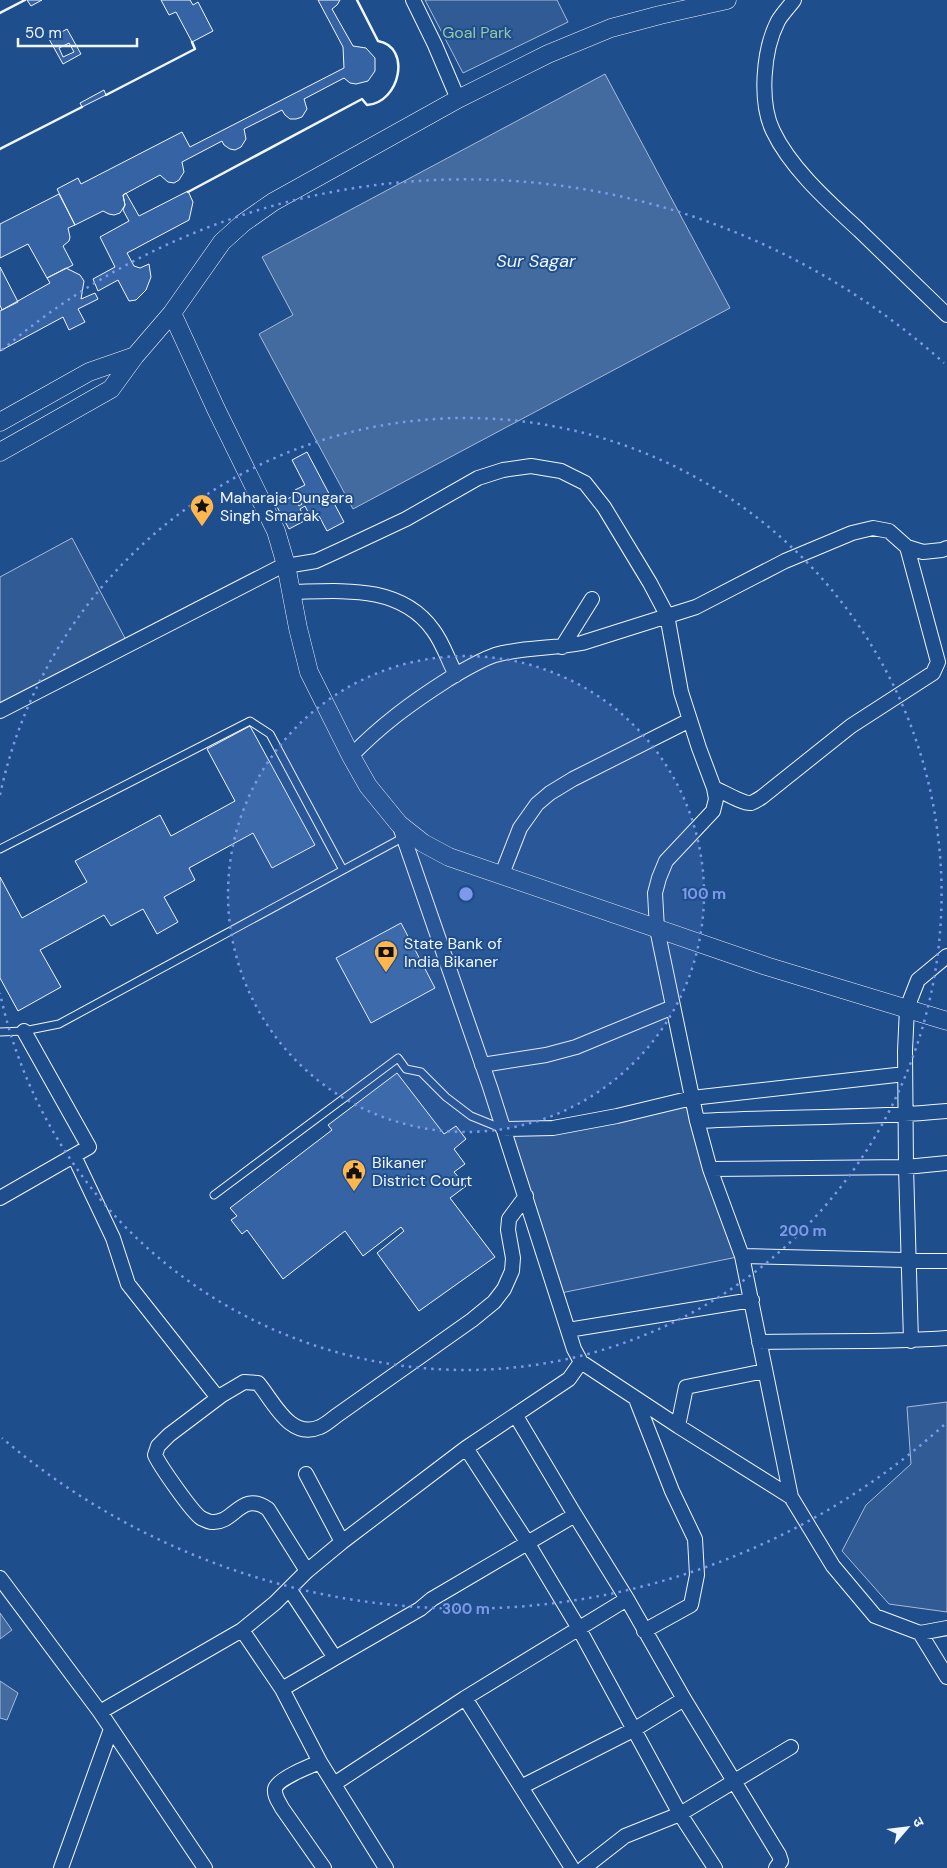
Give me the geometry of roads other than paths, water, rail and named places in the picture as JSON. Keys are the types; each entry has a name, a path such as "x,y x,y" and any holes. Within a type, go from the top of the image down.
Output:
{"street":[{"path":"413,0 458,99"},
{"path":"0,452 111,389 135,356 172,312 222,242 243,223 272,202 458,99 548,54 610,28 728,0"},
{"path":"794,0 778,20 767,47 766,114 773,132 791,159 817,191 947,315"},
{"path":"172,312 216,409 276,531 286,565 298,628 310,672 351,756 368,786 401,830 504,1129 574,1349 581,1362 791,1497"},
{"path":"0,422 89,372 135,356"},
{"path":"0,711 286,565 316,561 406,519 478,478 502,470 531,466 561,471 585,483 604,507 650,583 667,616 682,692 714,788 716,799 713,811 666,861 659,878 655,893 657,929 697,1121 710,1169 742,1256 791,1497 832,1566 875,1616 920,1633 947,1628"},
{"path":"351,756 400,710 456,675 494,656 515,651 562,647 696,607 785,561 852,533 872,528 889,531 907,546 923,552 947,548"},
{"path":"714,788 742,802 751,803 762,797 851,726 933,673 938,662 907,546"},
{"path":"291,592 360,591 382,595 404,605 423,618 434,631 456,675"},
{"path":"562,647 592,599"},
{"path":"502,874 520,828 537,804 550,793 573,779 690,720"},
{"path":"401,830 449,857 766,966 947,1021"},
{"path":"911,1341 906,1167 905,1074 907,1008 918,980 947,956"},
{"path":"482,1065 546,1055 576,1047 673,1007"},
{"path":"0,1198 89,1147 24,1031"},
{"path":"504,1129 553,1128 617,1116 692,1098 905,1074"},
{"path":"697,1121 906,1115 947,1110"},
{"path":"74,1156 113,1238 128,1284 218,1398"},
{"path":"710,1169 906,1167 947,1163"},
{"path":"307,1571 268,1509 260,1504 251,1503 244,1505 220,1520 212,1522 200,1517 160,1465 155,1455 158,1446 169,1435 234,1386 251,1381 258,1383 285,1420 297,1429 309,1430 320,1427 472,1320 494,1302 504,1289 512,1271 513,1258 508,1230 509,1220 526,1196"},
{"path":"742,1256 947,1261"},
{"path":"568,1330 752,1300"},
{"path":"760,1342 820,1340 911,1341 947,1338"},
{"path":"100,1712 242,1630 290,1590 307,1571 342,1542 466,1448 569,1379 581,1362"},
{"path":"678,1426 686,1387 765,1371"},
{"path":"636,1399 672,1491 695,1539 697,1575 691,1605 644,1631"},
{"path":"516,1416 627,1599 684,1699 780,1855 781,1861 776,1868"},
{"path":"466,1448 527,1542 578,1627 680,1814 715,1868"},
{"path":"306,1474 342,1542"},
{"path":"282,1689 420,1609 432,1599 575,1515"},
{"path":"0,1578 100,1712 205,1868"},
{"path":"290,1590 335,1658"},
{"path":"334,1784 465,1698 514,1670 578,1627 627,1599"},
{"path":"242,1630 282,1689 320,1762 386,1868"},
{"path":"920,1633 947,1677"},
{"path":"465,1698 572,1868"},
{"path":"522,1787 634,1729 684,1699"},
{"path":"61,1868 111,1729"},
{"path":"584,1868 625,1836 680,1814 791,1747"},
{"path":"320,1762 279,1782 275,1788 276,1797 282,1808 324,1868"}],"lane":[{"path":"0,849 250,721 270,734 343,870"},
{"path":"0,1032 24,1031 59,1024 343,870 401,830"},
{"path":"214,1196 398,1058 406,1069 421,1072 446,1097 471,1116 504,1129"}],"water":[{"name":"Sur Sagar","path":"605,74 730,308 353,509 259,334 293,315 262,257"},
{"path":"0,1613 12,1630 0,1639"},
{"path":"0,1681 18,1693 7,1720 0,1718"}],"place":[{"name":"Maharaja Dungara Singh Smarak","path":"202,527"},
{"name":"State Bank of India Bikaner","path":"386,973"},
{"name":"Bikaner District Court","path":"354,1192"}],"park label":[{"name":"Goal Park","path":"477,32"}]}
